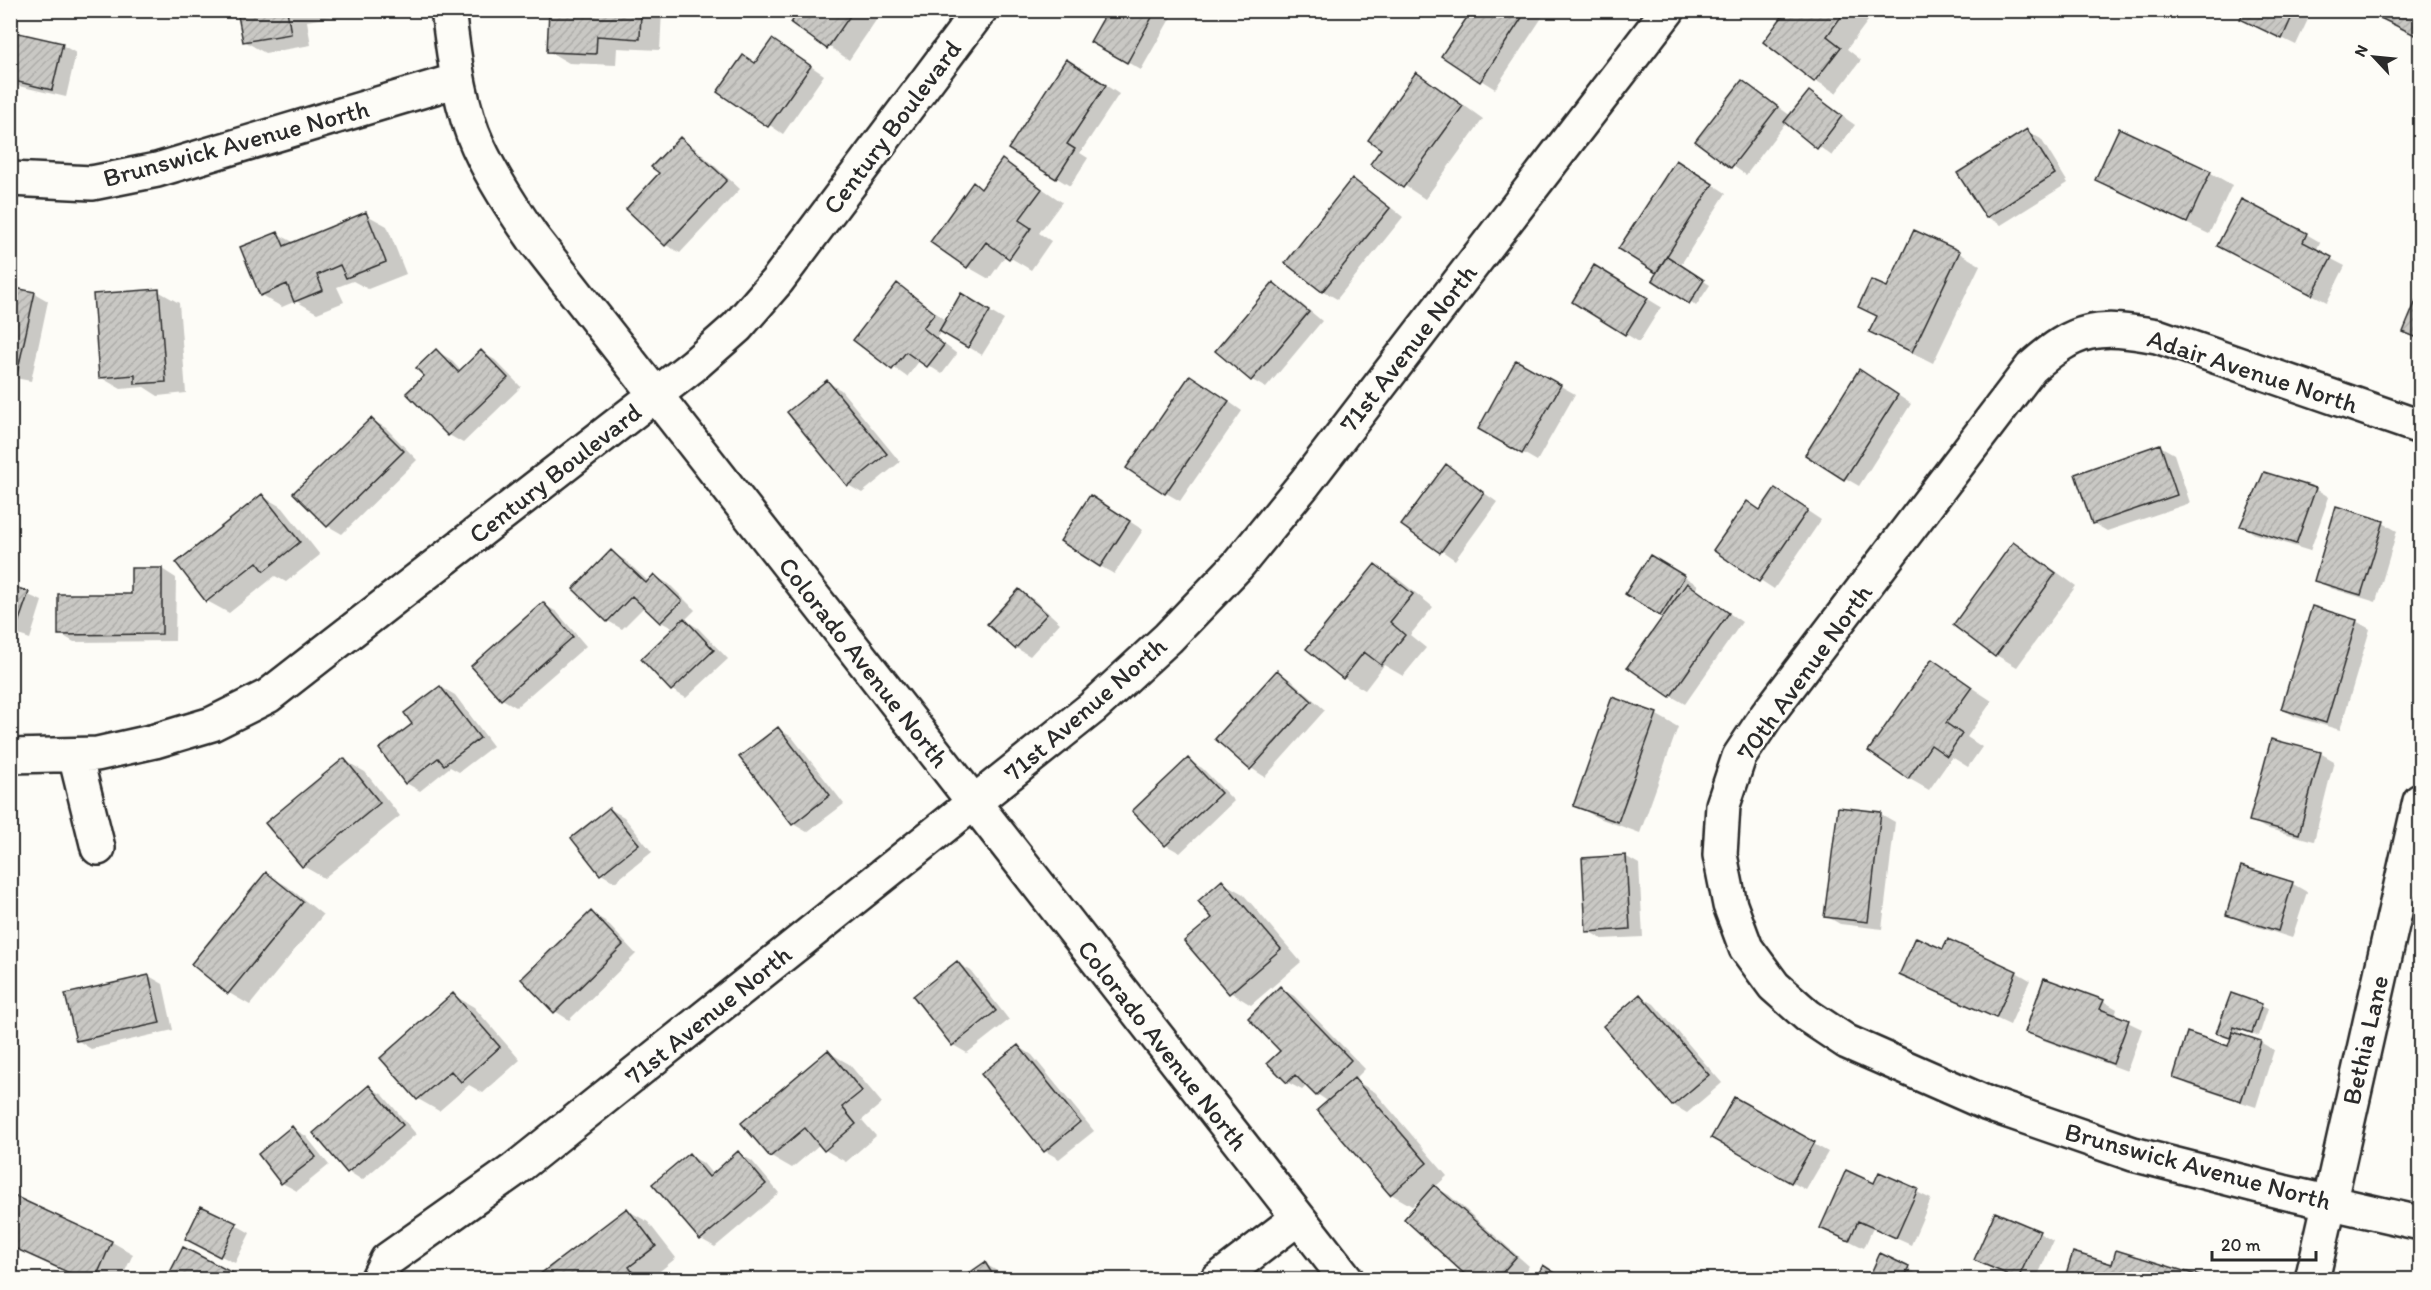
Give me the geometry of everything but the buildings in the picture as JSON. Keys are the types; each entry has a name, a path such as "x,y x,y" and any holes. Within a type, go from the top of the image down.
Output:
{"street":[{"name":"Colorado Avenue North","path":"448,10 458,80 477,145 511,207 655,395 1347,1280"},
{"name":"Century Boulevard","path":"10,756 97,754 155,741 212,724 268,696 655,395 737,327 777,280 980,10"},
{"name":"71st Avenue North","path":"377,1280 387,1260 514,1170 1092,708 1168,638 1238,565 1305,483 1668,10"},
{"name":"Brunswick Avenue North","path":"10,179 92,183 157,170 458,80"},
{"name":"Adair Avenue North","path":"2084,332 2121,329 2157,336 2421,427"},
{"name":"70th Avenue North","path":"1847,1042 1808,1017 1774,986 1746,948 1742,938 1730,905 1720,855 1723,805 1739,757 1774,706 2031,369 2053,348 2084,332"},
{"path":"75,755 98,848"},
{"name":"Bethia Lane","path":"2312,1280 2421,801"},
{"name":"Brunswick Avenue North","path":"1847,1042 1988,1104 2133,1154 2421,1224"},
{"path":"1217,1280 1298,1218"}]}
